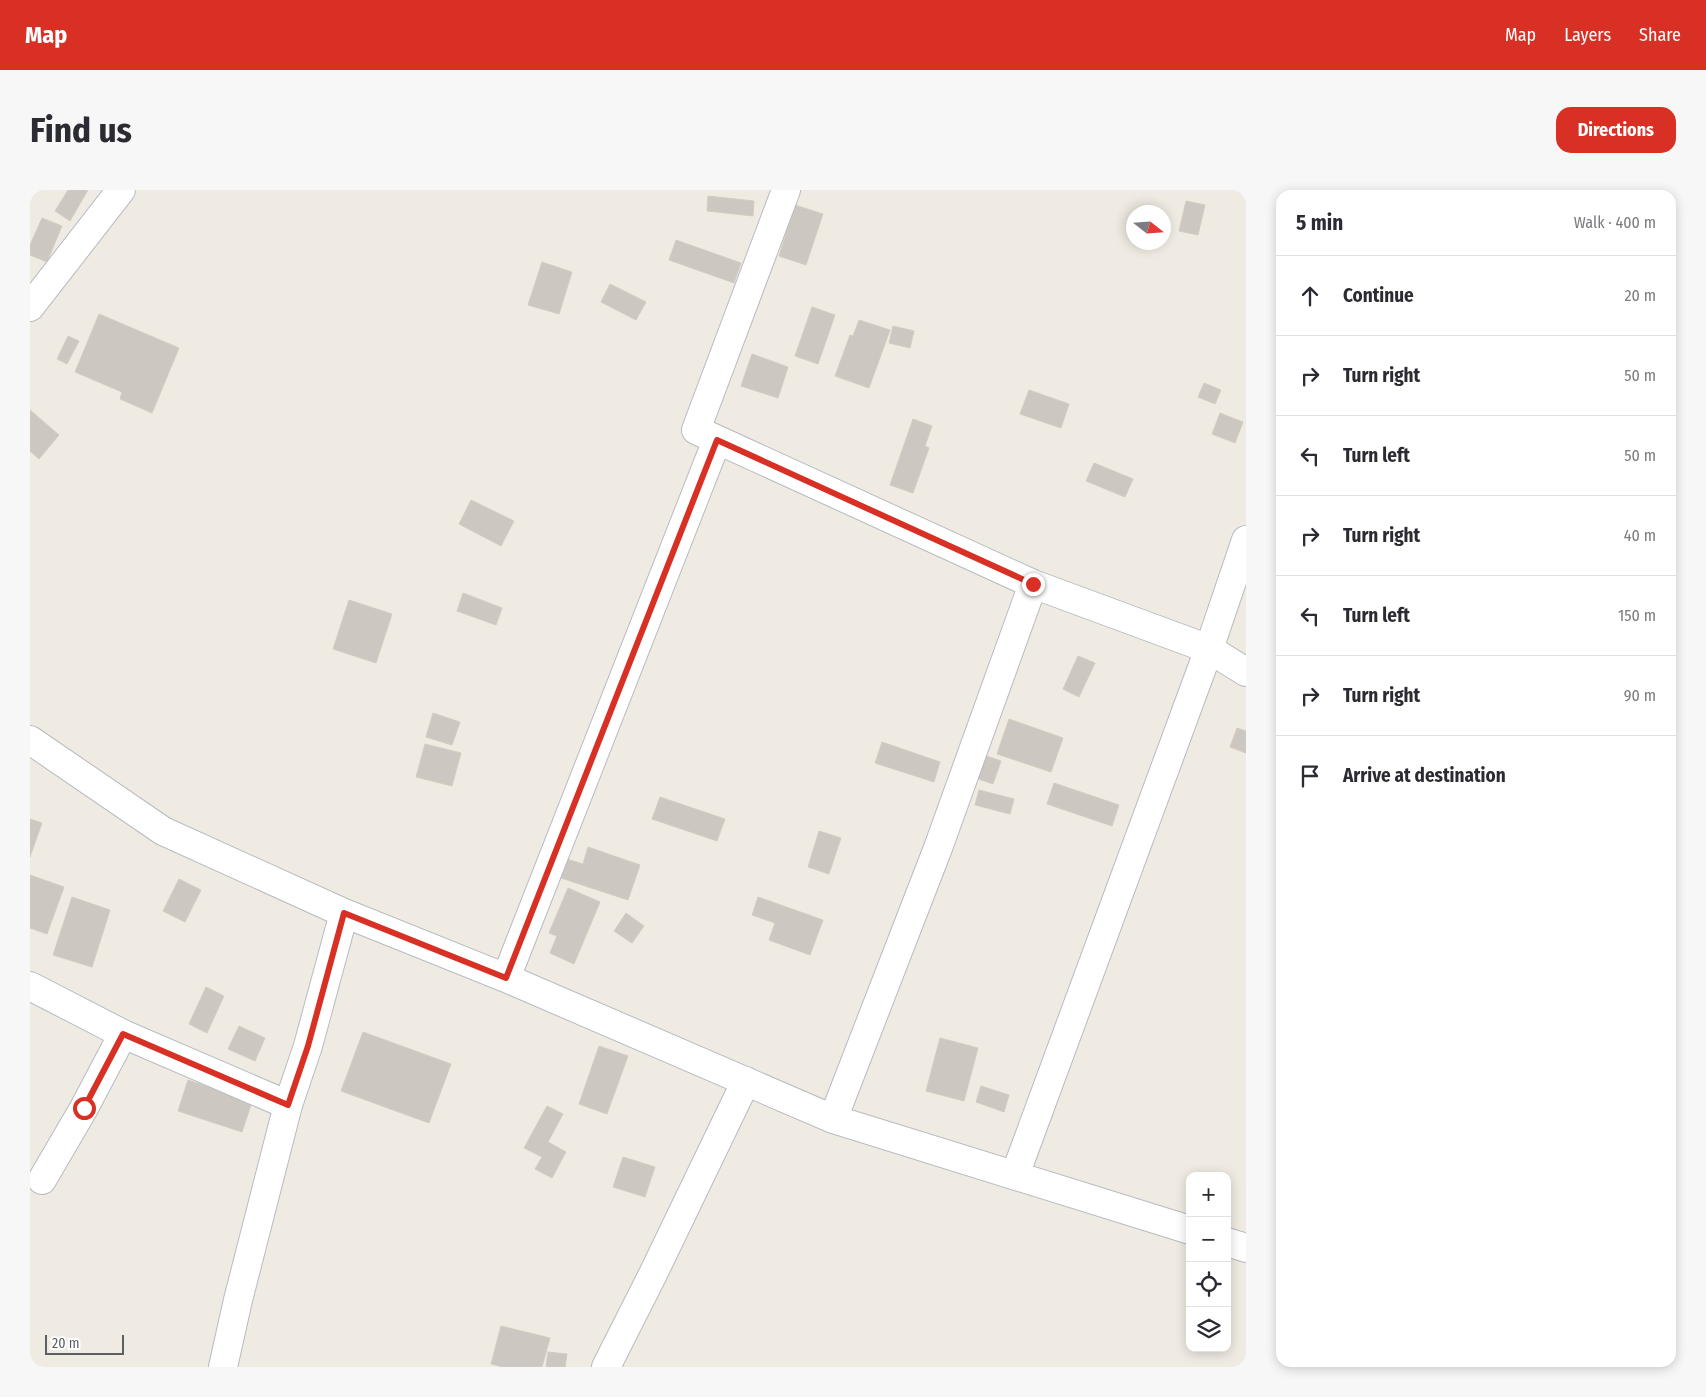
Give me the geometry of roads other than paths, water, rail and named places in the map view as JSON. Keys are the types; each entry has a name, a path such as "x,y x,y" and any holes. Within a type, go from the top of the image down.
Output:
{"street":[{"path":"30,307 122,190"},
{"path":"786,190 696,430 1033,584 1209,650 1246,672"},
{"path":"506,978 717,440"},
{"path":"1015,1175 1209,650 1246,540"},
{"path":"833,1119 938,848 1033,584"},
{"path":"30,740 163,831 344,913 506,978 833,1119 1186,1229"},
{"path":"223,1367 238,1300 288,1105 308,1046 344,913"},
{"path":"30,986 123,1034 288,1105"},
{"path":"42,1180 84,1108 123,1034"},
{"path":"606,1367 746,1081"},
{"path":"1231,1243 1246,1248"}]}
